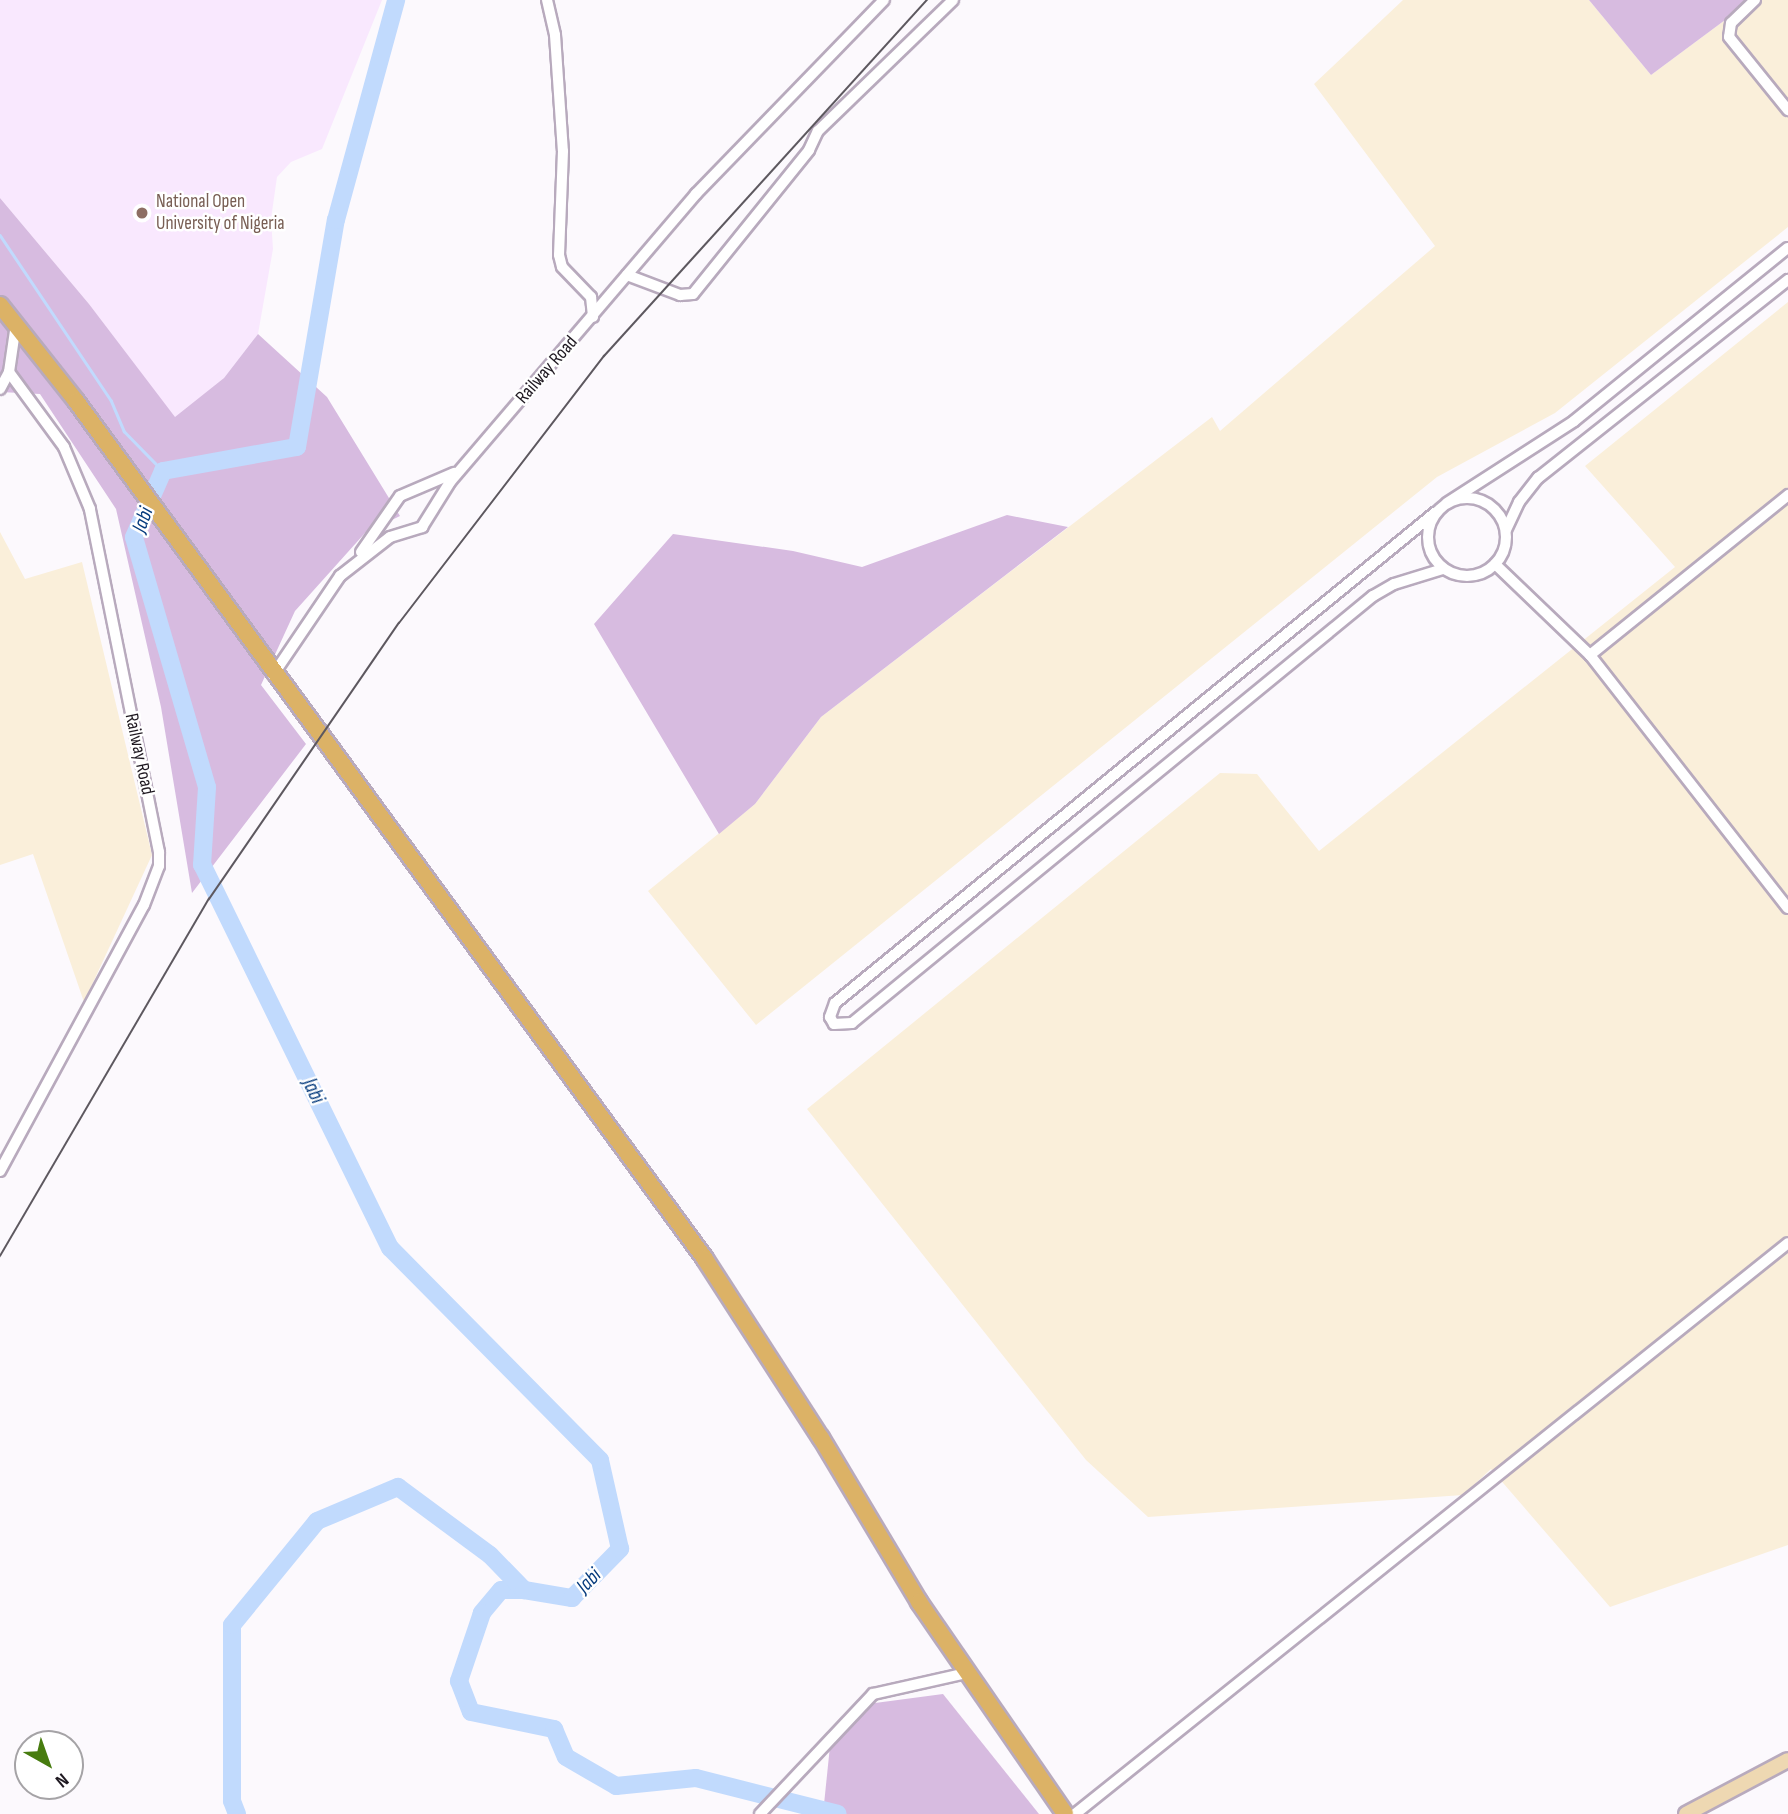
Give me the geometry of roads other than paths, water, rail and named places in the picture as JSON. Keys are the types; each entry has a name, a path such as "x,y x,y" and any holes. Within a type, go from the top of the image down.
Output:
{"main road":[{"path":"0,305 110,450 705,1259 967,1673 1065,1814"},
{"path":"1686,1814 1788,1760"}],"street":[{"path":"547,0 555,35 563,150 559,256 562,267 591,297 593,317"},
{"name":"Railway Road","path":"273,675 355,560 390,537 422,527 467,463 627,275 737,150 884,0"},
{"path":"627,275 680,295 693,295 809,150 818,131 953,0"},
{"path":"1755,0 1731,23 1728,37 1788,110"},
{"path":"1443,569 1394,584 1373,596 852,1023 834,1024 830,1017 835,1003 1447,503 1582,415 1788,248"},
{"path":"1506,530 1519,502 1538,478 1788,280"},
{"path":"0,388 9,373 16,324"},
{"name":"Railway Road","path":"0,1171 145,905 159,866 159,852 90,509 64,447 9,373"},
{"path":"355,560 400,496 445,479 467,463"},
{"path":"1590,655 1788,495"},
{"path":"1436,512 1427,536 1429,548 1443,569 1464,577 1496,564 1506,542 1506,530 1501,516 1476,498 1447,503"},
{"path":"1496,564 1590,655 1788,908"},
{"path":"1075,1814 1788,1243"},
{"path":"760,1814 794,1773 873,1694 967,1673"}],"waterway":[{"name":"Jabi","path":"237,1814 232,1801 232,1625 317,1521 398,1487 490,1555 524,1590 572,1598 620,1549 600,1460 390,1248 202,865 207,787 134,537 163,471 297,447 336,220 396,0"},
{"path":"0,235 111,400 124,431 163,471"},
{"path":"524,1590 501,1590 482,1613 459,1681 471,1712 554,1729 566,1757 616,1786 696,1778 838,1814"}],"tram line":[{"path":"0,1256 209,899 399,623 604,356 927,0"}],"place":[{"name":"National Open University of Nigeria","path":"142,213"}]}
